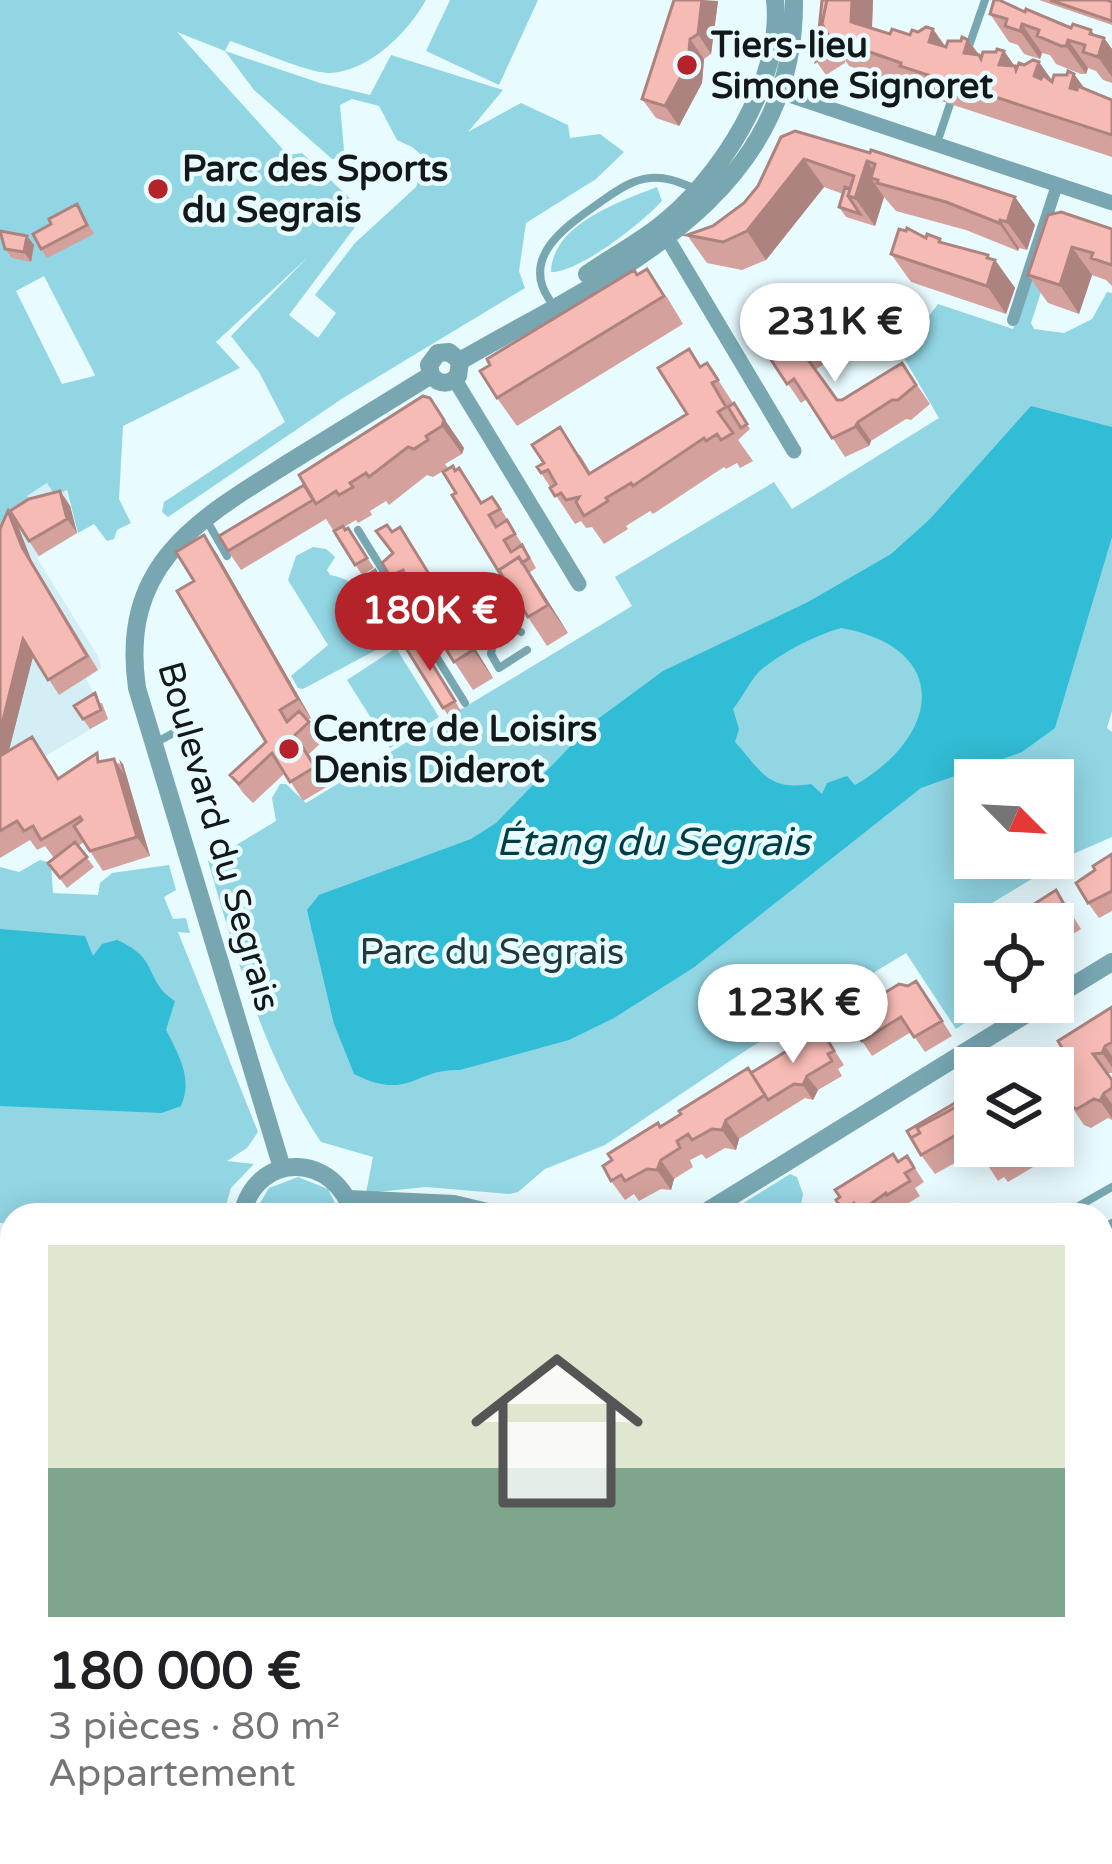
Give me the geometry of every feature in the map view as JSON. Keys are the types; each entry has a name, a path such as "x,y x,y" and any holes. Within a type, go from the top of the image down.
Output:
{"street":[{"path":"431,375 440,382 456,365 549,299 692,220 736,172 765,129 772,90 775,0"},
{"path":"456,365 663,233 772,90 791,52 794,0"},
{"path":"772,90 1112,203"},
{"path":"1013,320 1058,185"},
{"path":"663,233 794,451"},
{"name":"Boulevard du Segrais","path":"282,1168 134,670 139,616 163,560 205,517 431,375 433,356 443,351 456,365"},
{"path":"456,365 579,584"},
{"path":"1074,985 1112,962"},
{"path":"720,1203 1013,1023"},
{"path":"246,1203 264,1177 301,1166 337,1182 348,1203"}],"lane":[{"path":"966,57 985,0"},
{"path":"936,144 950,104"},
{"path":"549,299 540,286 541,259 561,230 639,180 670,179 697,190"},
{"path":"205,517 227,556"},
{"path":"358,530 464,703"},
{"path":"430,646 492,615 533,583"},
{"path":"492,615 521,632"},
{"path":"492,615 491,654 500,668 527,650"},
{"path":"154,744 177,731"},
{"path":"1085,1203 1112,1187"}],"shaded area":[{"path":"47,483 66,490 78,533 37,558 99,658 101,668 86,679 108,719 0,783 14,523 27,496"}],"green space":[{"path":"0,0 426,0 386,48 345,71 309,69 230,41 225,51 370,95 391,55 503,90 468,132 521,103 568,125 570,138 600,134 624,152 596,179 526,223 519,271 525,288 343,398 168,517 162,512 164,502 285,422 259,372 231,336 307,258 216,342 240,368 123,426 119,499 131,523 117,530 114,539 107,541 94,524 78,533 67,490 55,495 47,483 27,496 35,509 14,522 0,542","holes":["177,32 225,51 254,90 332,159 344,150 340,105 352,99 379,106 397,140 426,159 416,187 355,243 315,295 336,313 318,338 289,315 361,219 357,205 302,153 288,155","44,276 95,375 94,376 62,384 16,291"]},
{"path":"450,0 538,0 499,85 426,51"},
{"path":"657,187 662,201 625,234 577,265 551,272 554,255 575,228 608,207"},
{"name":"Parc du Segrais","path":"1065,218 1031,323 1034,329 1064,333 1092,319 1107,292 1112,293 1112,711 1107,728 1112,732 1112,837 1074,854 1074,759 954,759 954,879 1032,879 992,903 954,903 954,1023 965,1023 956,1029 906,953 748,1049 605,1145 545,1169 518,1192 426,1187 366,1193 373,1157 321,1142 284,1077 241,970 208,861 225,844 228,850 276,821 272,798 280,784 306,803 632,606 615,577 774,482 792,509 939,418 901,353 938,304 1013,329"},
{"path":"313,547 335,557 327,570 330,575 366,595 386,634 376,650 303,689 291,676 328,645 288,580 296,556"},
{"path":"396,648 439,717 390,748 347,680"},
{"path":"40,860 51,863 53,893 98,895 100,883 112,873 169,865 176,890 164,897 173,919 186,918 190,933 178,932 258,1132 247,1148 227,1161 254,1164 231,1188 227,1203 0,1203 0,867 19,872"},
{"path":"790,1174 797,1177 803,1194 801,1203 743,1203"},
{"path":"298,1177 328,1189 335,1203 260,1203 269,1188"}],"water":[{"name":"Étang du Segrais","path":"1031,406 1112,427 1112,537 1055,728 1022,752 1002,759 954,759 954,776 921,788 693,968 614,1018 569,1040 400,1085 354,1074 334,1024 307,910 319,895 471,839 496,823 595,721 663,671 808,602 891,554 930,519","holes":["841,628 877,639 902,654 917,674 922,696 917,720 904,743 855,785 847,776 827,783 822,794 811,784 775,782 735,742 739,729 733,709 754,677 790,650"]},
{"path":"0,929 85,936 93,956 102,944 117,940 140,955 175,1001 166,1030 185,1077 181,1106 162,1113 0,1106"}],"building":[{"path":"674,0 702,0 688,64 665,106 642,99"},
{"path":"822,0 827,0 822,24 834,48 816,61"},
{"path":"827,0 852,0 851,22 890,34 892,29 910,35 926,27 933,29 929,42 946,47 948,41 962,37 968,40 964,53 981,59 983,52 1004,51 999,65 1016,70 1019,63 1039,62 1034,76 1041,79 1043,75 1052,82 1054,75 1068,71 1074,74 1070,88 1077,90 1078,86 1112,100 1112,135 900,66 830,38 822,24"},
{"path":"994,0 1071,28 1073,24 1091,30 1090,34 1104,38 1098,57 1083,52 1085,45 1068,40 1061,46 1022,24 1020,31 1005,26 1007,19 990,14"},
{"path":"1050,0 1107,0 1112,2 1112,21"},
{"path":"795,131 871,150 1015,197 1007,222 877,183 871,178 875,164 867,161 855,198 848,196 854,176 804,159 747,231 723,242 687,235 713,226 744,203 758,186 781,137"},
{"path":"845,187 850,189 848,196 860,214 839,207"},
{"path":"77,204 87,225 41,249 33,234"},
{"path":"1061,212 1112,229 1112,265 1072,247 1060,285 1028,275 1048,215"},
{"path":"899,229 995,260 987,286 891,254"},
{"path":"0,231 27,236 24,252 5,249"},
{"path":"647,269 664,296 497,398 480,371 490,365 487,359 634,270 637,275"},
{"path":"802,324 813,342 801,350 837,400 902,363 916,385 832,438 794,379 787,384 764,349"},
{"path":"689,349 700,367 707,363 718,380 712,383 726,407 718,412 733,433 721,440 717,434 704,438 584,516 576,502 579,497 555,496 550,488 556,484 548,470 541,473 537,467 544,463 532,445 560,427 589,474 687,414 658,368"},
{"path":"423,396 430,398 444,420 442,426 369,477 366,473 350,483 353,487 316,504 299,475"},
{"path":"734,403 747,424 741,428 728,407"},
{"path":"453,466 481,503 492,497 500,509 489,515 496,527 507,520 515,534 504,540 511,552 522,545 529,558 522,563 519,557 499,570 505,582 452,495 456,493 443,472"},
{"path":"304,485 313,500 228,551 219,536"},
{"path":"60,491 67,519 29,541 10,511 29,499"},
{"path":"8,511 22,547 87,656 48,680 23,639 0,732 0,529"},
{"path":"387,525 392,532 400,527 453,613 444,602 424,614 428,620 420,625 413,613 424,604 415,594 405,600 397,587 406,581 403,570 390,576 382,563 393,553 376,531"},
{"path":"343,526 367,558 355,565 334,531"},
{"path":"204,535 298,699 280,710 287,722 299,711 309,722 295,735 315,767 290,782 272,753 239,784 230,775 266,742 177,591 194,581 176,552"},
{"path":"519,557 548,605 528,617 499,570"},
{"path":"375,570 411,630 400,637 363,578"},
{"path":"444,602 473,650 454,662 424,614"},
{"path":"418,641 455,701 443,708 406,648"},
{"path":"95,693 101,710 83,719 74,706"},
{"path":"32,737 58,779 97,753 98,762 114,759 137,837 90,851 74,826 80,817 41,840 33,826 24,831 17,821 0,831 0,756"},
{"path":"75,842 87,857 60,878 48,863"},
{"path":"1112,854 1112,891 1088,903 1076,883"},
{"path":"1056,890 1063,903 1036,903"},
{"path":"916,981 942,1021 914,1037 901,1017 862,1041 847,1016 899,984"},
{"path":"1112,1007 1112,1042 1102,1053 1093,1054 1112,1080 1112,1088 1100,1101 1074,1108 1074,1047 1062,1047 1058,1041"},
{"path":"824,1034 834,1051 828,1054 832,1061 807,1076 803,1085 794,1084 768,1100 751,1073 811,1036 814,1040"},
{"path":"748,1068 765,1095 726,1120 722,1130 712,1129 692,1140 688,1134 677,1141 680,1148 661,1160 657,1170 611,1181 603,1166 612,1160 608,1154 658,1123 660,1127"},
{"path":"954,1104 954,1108 917,1128 920,1133 911,1138 907,1131"},
{"path":"954,1108 954,1136 921,1155 911,1138 920,1133 917,1128"},
{"path":"893,1154 898,1162 907,1156 914,1168 905,1173 910,1181 872,1203 838,1203 835,1190"}],"place":[{"name":"Tiers-lieu Simone Signoret","path":"687,65"},
{"name":"Parc des Sports du Segrais","path":"158,189"},
{"name":"Centre de Loisirs Denis Diderot","path":"289,749"}]}
